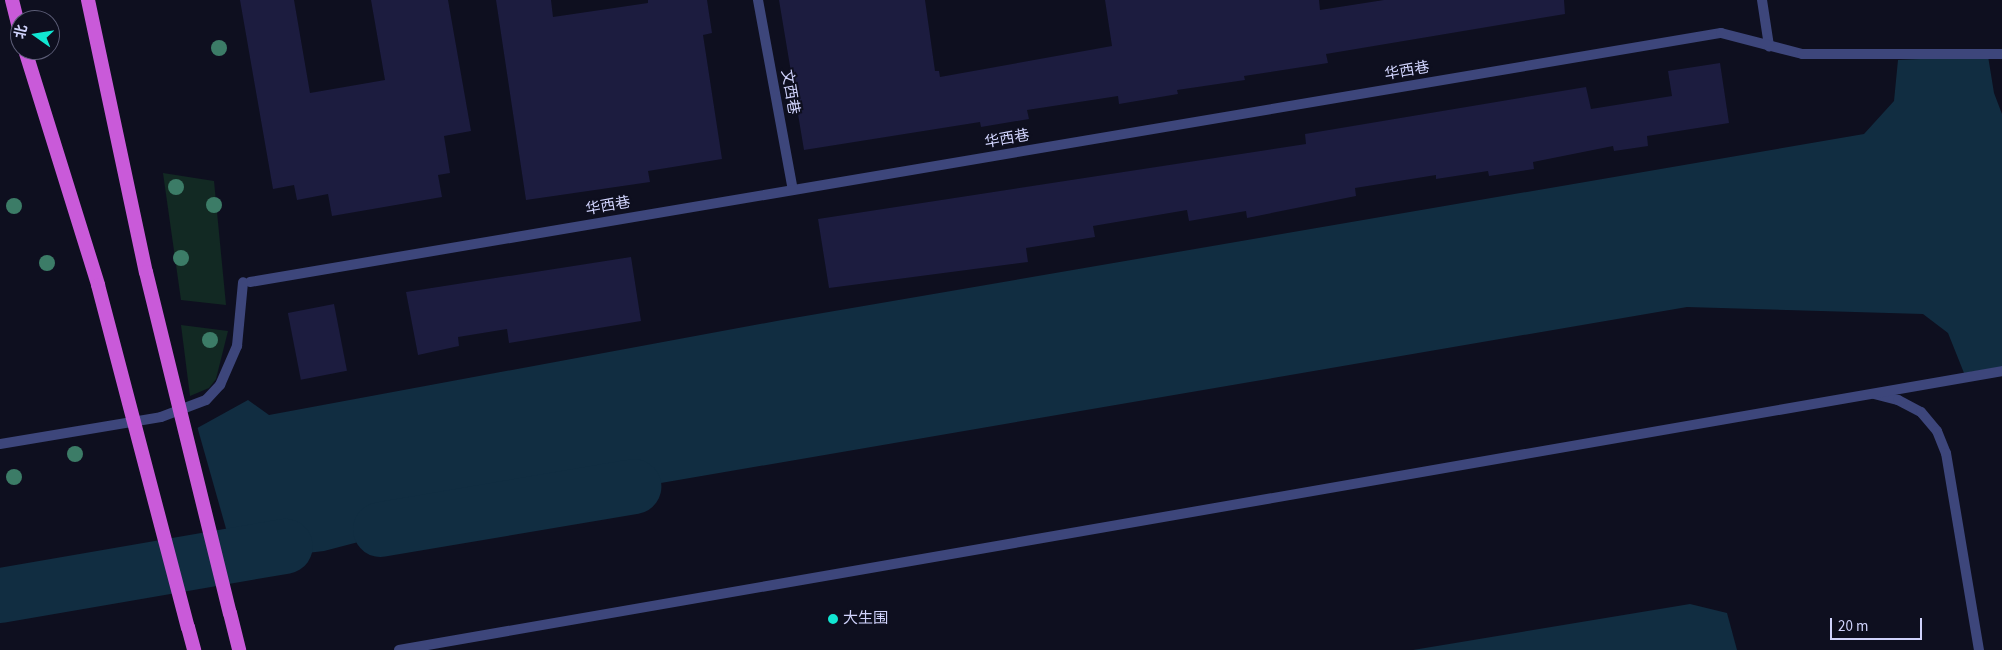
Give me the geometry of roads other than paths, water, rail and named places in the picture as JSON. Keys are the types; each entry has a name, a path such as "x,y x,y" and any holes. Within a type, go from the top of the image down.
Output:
{"highway":[{"path":"88,0 146,272 239,650"},
{"path":"28,60 98,285 194,650"}],"street":[{"name":"文西巷","path":"758,0 792,190"},
{"path":"1762,0 1769,46"},
{"name":"华西巷","path":"0,444 161,417 206,400 220,385 237,346 246,282 1722,33 1802,54 2002,54"},
{"path":"398,650 2002,371"},
{"path":"1874,394 1898,400 1921,412 1937,431 1946,453 1978,650"}],"water":[{"path":"1988,56 1994,93 2002,114 2002,367 1964,373 1948,333 1923,314 1687,307 562,500 542,494 324,551 214,564 181,437 248,400 269,415 782,320 1864,134 1894,101 1898,60"},
{"path":"1690,604 1727,613 1737,650 1413,650"}],"waterway":[{"path":"380,529 633,486"},
{"path":"0,595 285,546"}],"place":[{"name":"大生围","path":"833,619"}]}
